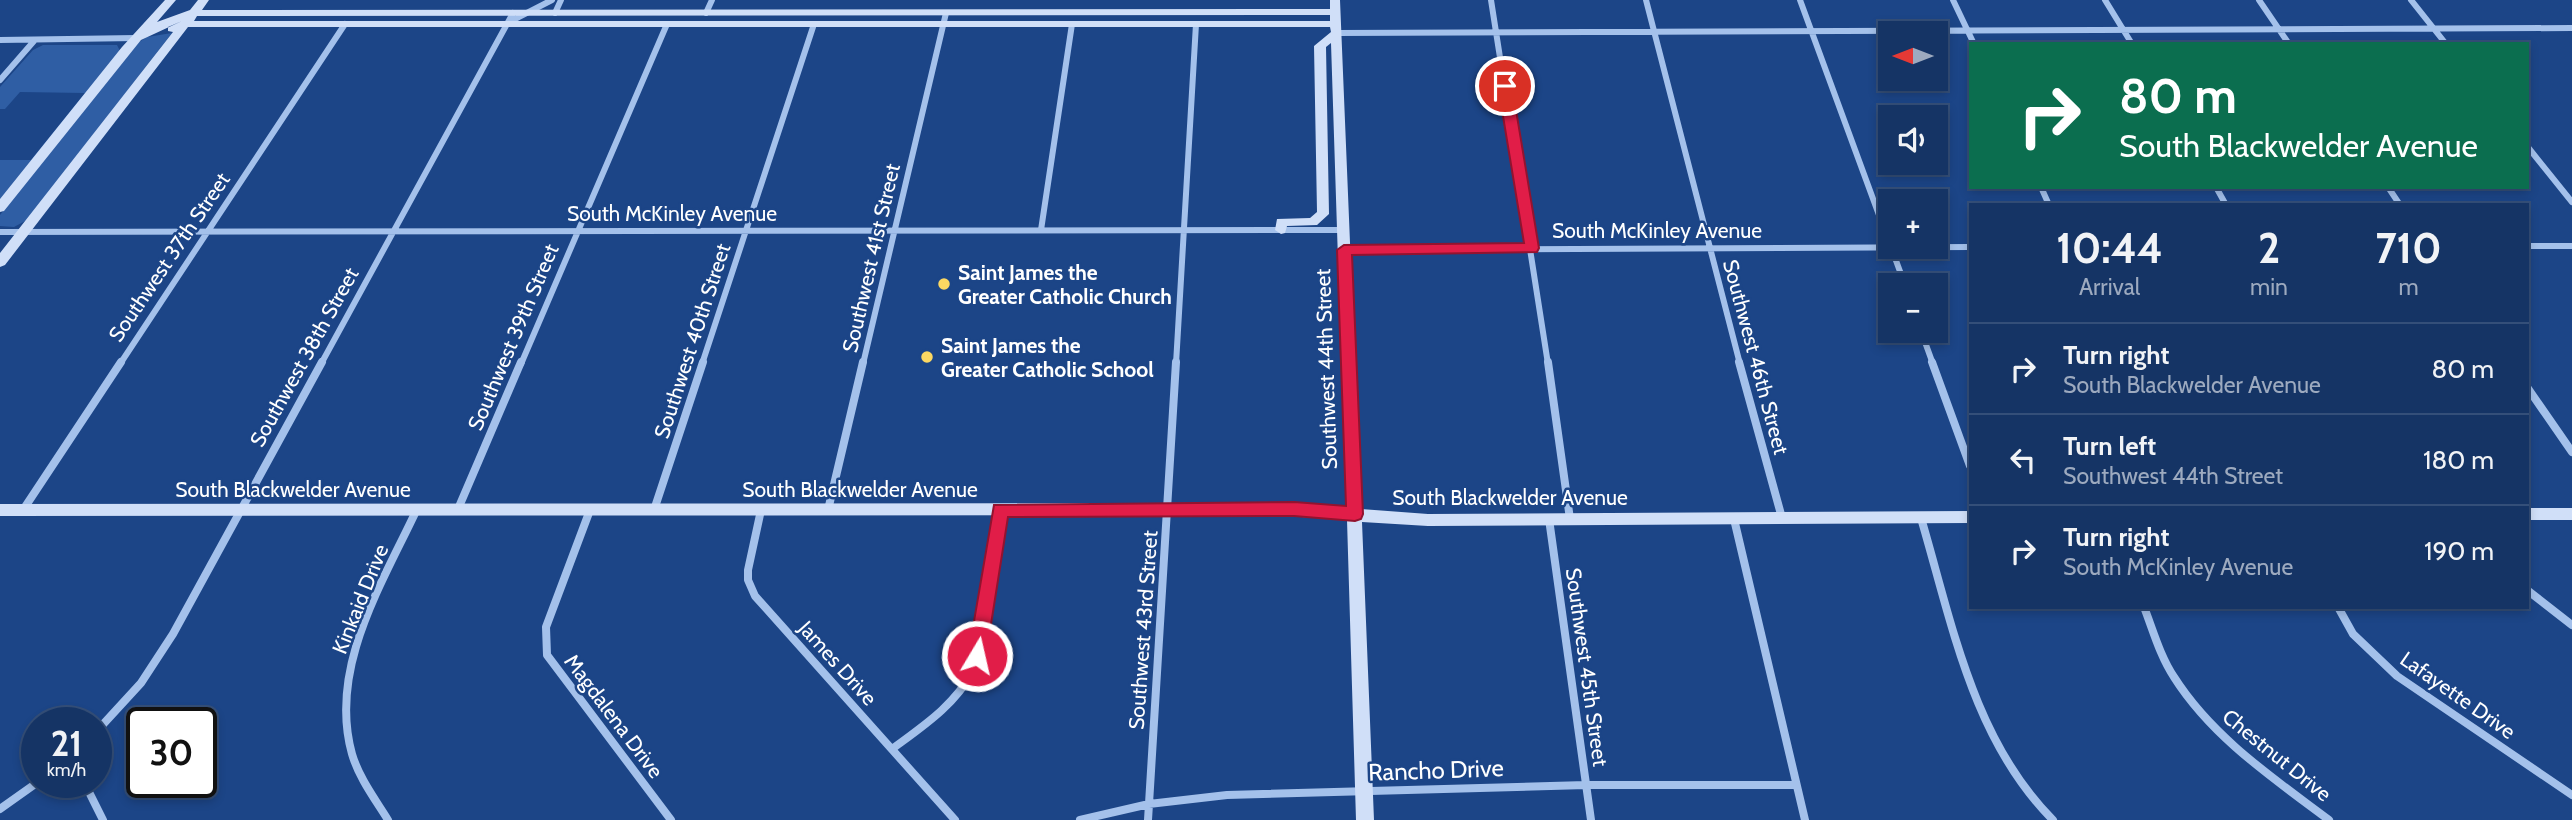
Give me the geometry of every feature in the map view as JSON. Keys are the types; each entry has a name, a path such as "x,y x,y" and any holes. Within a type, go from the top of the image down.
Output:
{"street":[{"path":"0,40 136,38 180,21 193,13 204,0"},
{"path":"514,17 552,0"},
{"path":"555,13 561,0"},
{"path":"706,13 712,0"},
{"path":"1491,0 1532,248 1570,519"},
{"name":"Southwest 46th Street","path":"1646,0 1708,248 1782,518"},
{"path":"1800,0 1878,213"},
{"path":"1953,0 1973,42"},
{"path":"2105,0 2131,42"},
{"path":"2259,0 2288,42"},
{"path":"2411,0 2444,42"},
{"path":"0,208 136,38 169,2 180,21"},
{"path":"193,13 514,17 667,24 814,24 945,18 1336,17 1496,32 2572,28"},
{"path":"279,24 287,13"},
{"path":"180,21 345,24 555,13 706,13 1196,24 1336,17"},
{"name":"Southwest 38th Street","path":"112,716 128,699 162,652 514,17"},
{"path":"1281,226 1313,222 1323,214 1320,46 1336,17"},
{"name":"Southwest 44th Street","path":"1336,17 1366,820"},
{"name":"Southwest 41st Street","path":"828,510 945,18"},
{"path":"0,262 180,21"},
{"path":"1041,230 1072,23"},
{"name":"Southwest 37th Street","path":"23,510 345,24"},
{"name":"Southwest 39th Street","path":"458,509 667,24"},
{"name":"Southwest 40th Street","path":"654,510 814,24"},
{"name":"Southwest 43rd Street","path":"1148,820 1196,24"},
{"path":"0,80 34,41"},
{"path":"2529,148 2572,202"},
{"name":"South McKinley Avenue","path":"0,232 1183,231 1281,226 1344,230"},
{"name":"South McKinley Avenue","path":"1344,250 1878,246"},
{"path":"2529,246 2572,246"},
{"name":"South McKinley Avenue","path":"1948,247 1969,247"},
{"path":"1925,343 1969,463"},
{"path":"2529,390 2572,452"},
{"name":"Kinkaid Drive","path":"388,820 362,778 353,756 347,730 346,694 358,641 417,509"},
{"name":"South Blackwelder Avenue","path":"0,510 1317,510 1391,519 1969,517"},
{"name":"Magdalena Drive","path":"590,510 547,627 547,655 671,820"},
{"name":"James Drive","path":"761,510 749,556 751,588 955,820"},
{"path":"892,750 955,699 971,676 977,656 1000,510"},
{"path":"2529,514 2572,514"},
{"path":"1921,517 1979,707 2021,785 2053,820"},
{"name":"Southwest 45th Street","path":"1549,519 1591,820"},
{"path":"1734,519 1805,820"},
{"path":"2529,592 2572,625"},
{"name":"Chestnut Drive","path":"2145,609 2172,673 2202,718 2248,759 2329,820"},
{"name":"Lafayette Drive","path":"2339,609 2353,634 2397,676 2572,795"},
{"name":"Rancho Drive","path":"1080,820 1149,804 1227,795 1586,785 1796,785"},
{"path":"0,809 21,794"},
{"path":"93,798 103,820"}],"shaded area":[{"path":"172,33 27,220 14,227 0,226 0,215 139,42 147,37"},
{"path":"43,45 117,45 120,51 0,200 0,160 31,160 85,93 20,92 5,109 0,109 0,87 33,50"}],"place":[{"name":"Saint James the Greater Catholic Church","path":"944,284"},
{"name":"Saint James the Greater Catholic School","path":"927,357"}],"route":[{"path":"977,656 1000,510 1294,509 1355,514 1344,250 1532,248 1505,86"}]}
